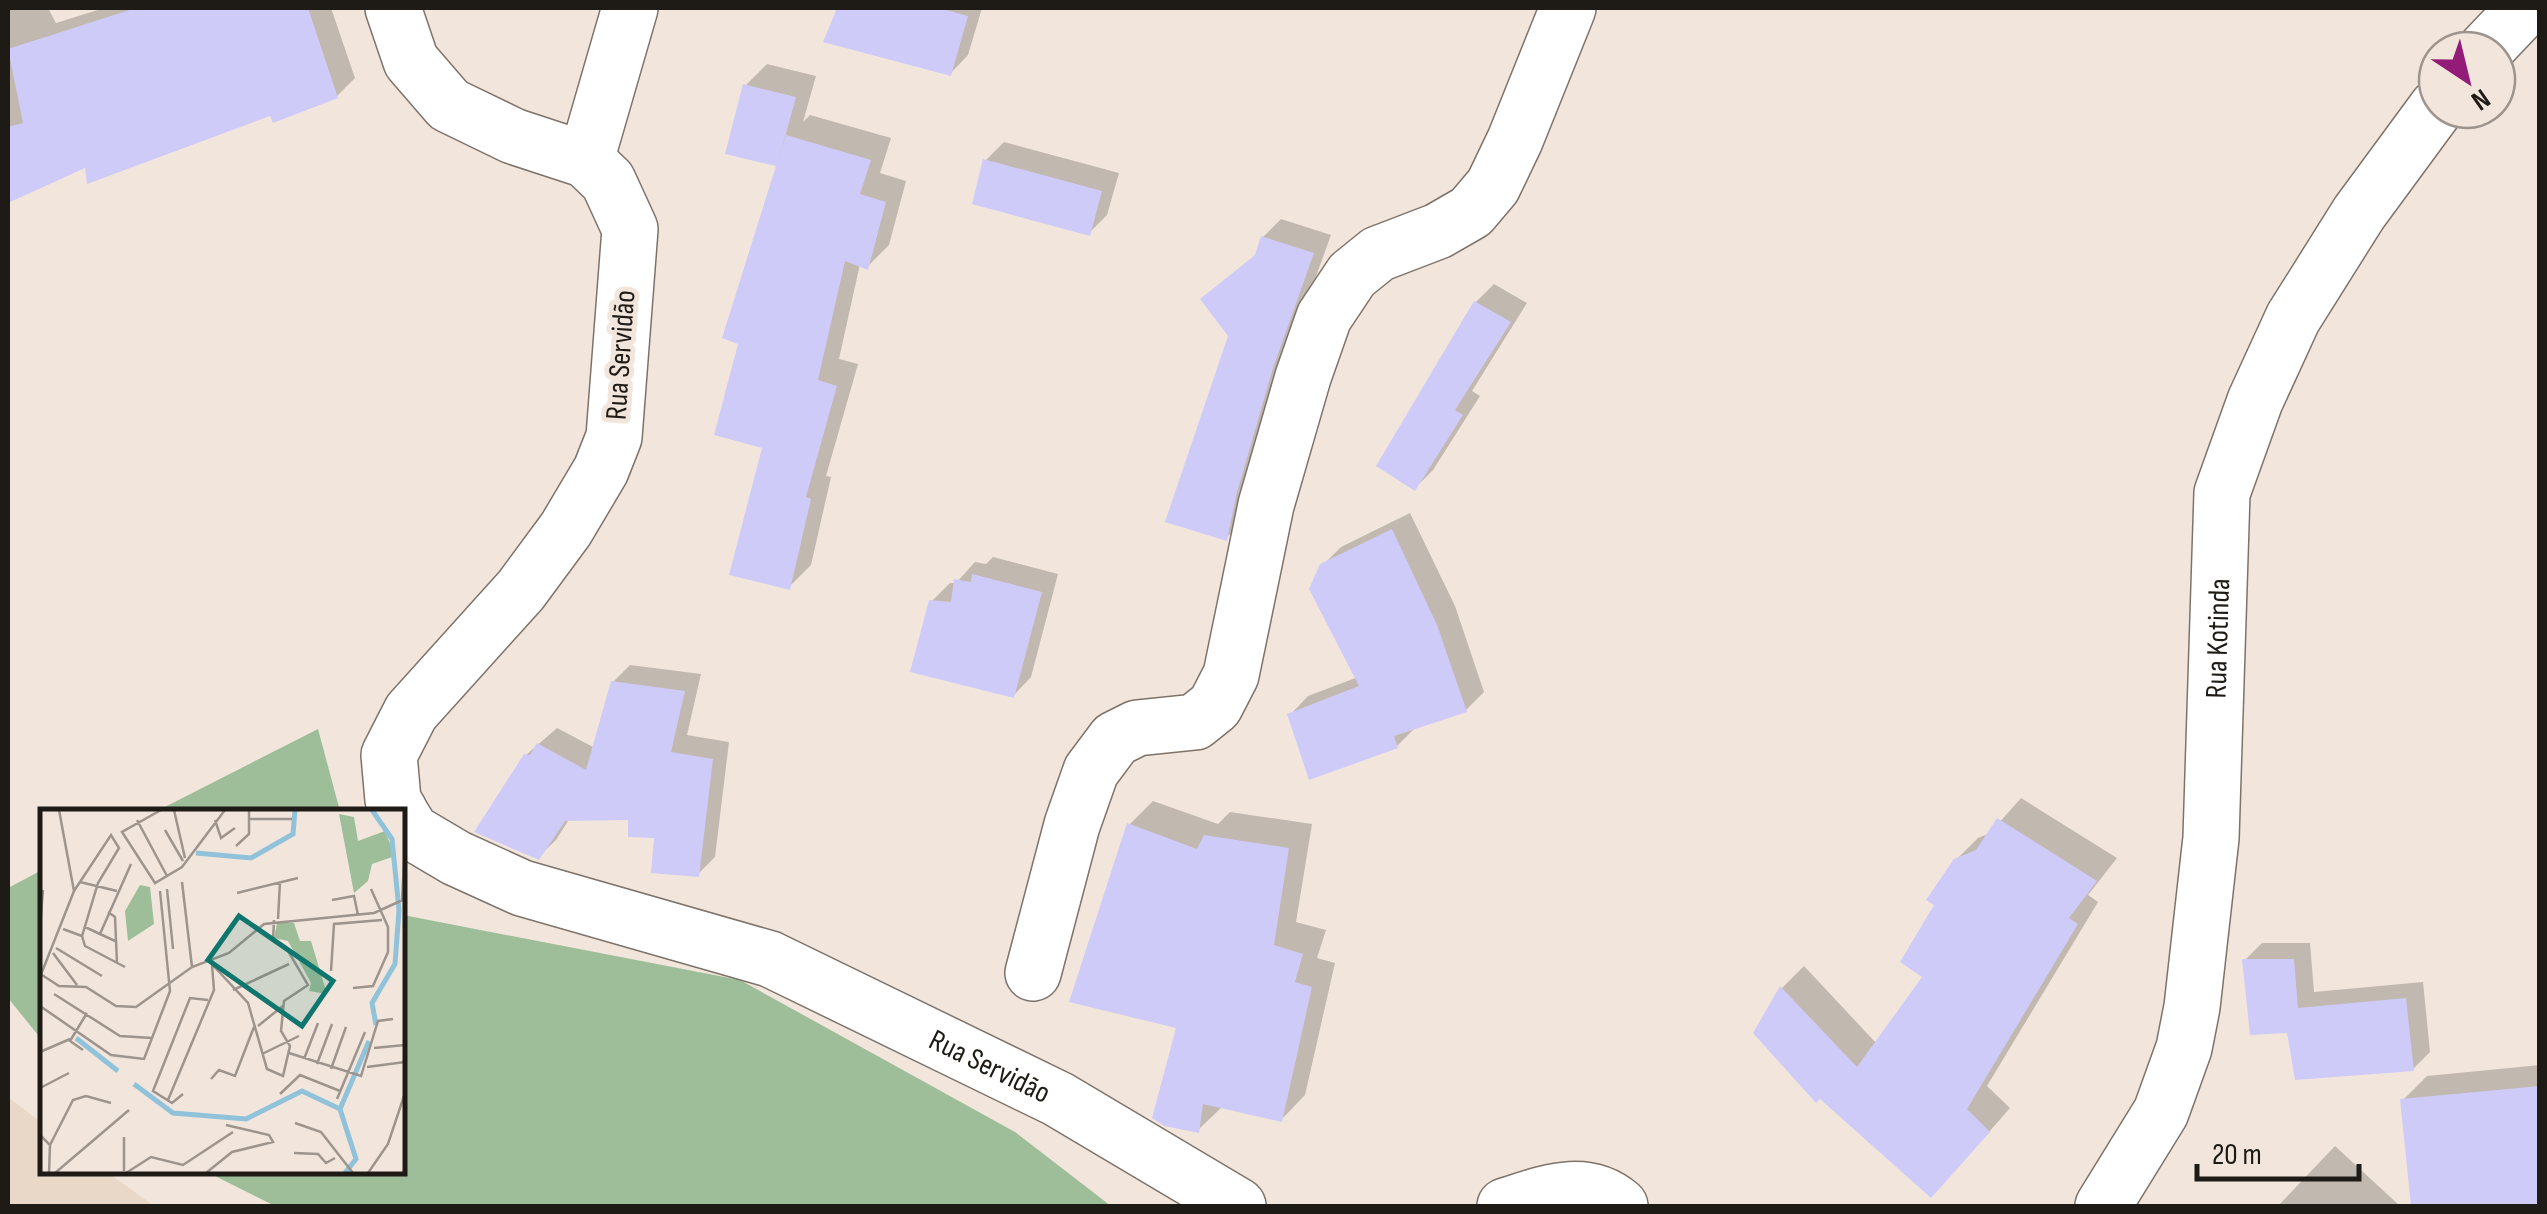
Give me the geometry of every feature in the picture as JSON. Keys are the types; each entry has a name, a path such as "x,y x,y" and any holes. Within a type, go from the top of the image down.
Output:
{"street":[{"path":"392,8 411,60 448,104 514,136 586,160 630,8"},
{"path":"1033,973 1072,825 1091,771 1116,739 1137,728 1195,722 1215,706 1231,675 1276,466 1324,317 1352,274 1378,254 1438,231 1471,212 1493,186 1516,140 1568,8"},
{"path":"2504,30 2525,8"},
{"name":"Rua Kotinda","path":"2103,1206 2161,1112 2184,1048 2192,1006 2211,838 2222,493 2255,402 2293,318 2360,213 2420,130"},
{"name":"Rua Servidão","path":"398,809 389,755 411,712 521,590 566,530 601,470 614,436 630,229 608,181 586,160"},
{"name":"Rua Servidão","path":"405,821 412,832 456,858 522,888 770,959 1058,1099 1238,1206"},
{"path":"1506,1206 1566,1187 1610,1198 1620,1206"}],"shaded area":[{"path":"8,1097 40,1121 40,1174 110,1174 154,1206 8,1206"}],"green space":[{"path":"318,729 339,809 161,809"},
{"path":"40,871 40,1038 8,998 8,888"},
{"path":"405,915 740,980 1015,1132 1111,1206 275,1206 211,1174 405,1174"}],"building":[{"path":"136,8 308,8 338,98 273,123 270,116 87,184 85,168 8,203 8,127 23,123 8,49"},
{"path":"837,8 938,8 968,16 951,76 823,42"},
{"path":"743,84 796,97 779,159 786,135 871,160 860,194 886,202 868,270 845,261 818,380 837,386 806,497 811,499 790,590 729,575 762,448 714,435 738,344 722,338 776,166 725,154"},
{"path":"983,159 1102,191 1090,236 972,204"},
{"path":"1261,236 1314,253 1273,368 1227,541 1165,522 1228,336 1200,299 1255,255"},
{"path":"1474,301 1511,322 1455,410 1463,415 1415,491 1376,466"},
{"path":"1392,529 1437,625 1467,712 1394,736 1398,748 1309,780 1287,714 1359,686 1309,589 1320,564"},
{"path":"972,574 1042,592 1014,698 910,672 929,600 951,602 954,579 971,582"},
{"path":"611,681 685,691 671,752 713,759 699,877 651,873 654,838 628,837 628,820 565,821 539,860 474,832 524,754 530,755 537,743 586,770"},
{"path":"1997,818 2097,881 2069,918 2078,924 1967,1109 1990,1132 1931,1198 1820,1099 1816,1103 1753,1033 1780,986 1857,1067 1922,977 1900,962 1934,905 1926,900 1954,859 1976,850"},
{"path":"1127,823 1197,849 1204,835 1289,848 1274,945 1303,954 1295,982 1312,987 1282,1122 1203,1104 1199,1133 1164,1126 1152,1118 1176,1028 1069,1002"},
{"path":"2242,959 2294,959 2298,1008 2406,998 2414,1071 2295,1080 2287,1033 2250,1035"},
{"path":"2540,1086 2540,1206 2411,1206 2400,1099"}]}
